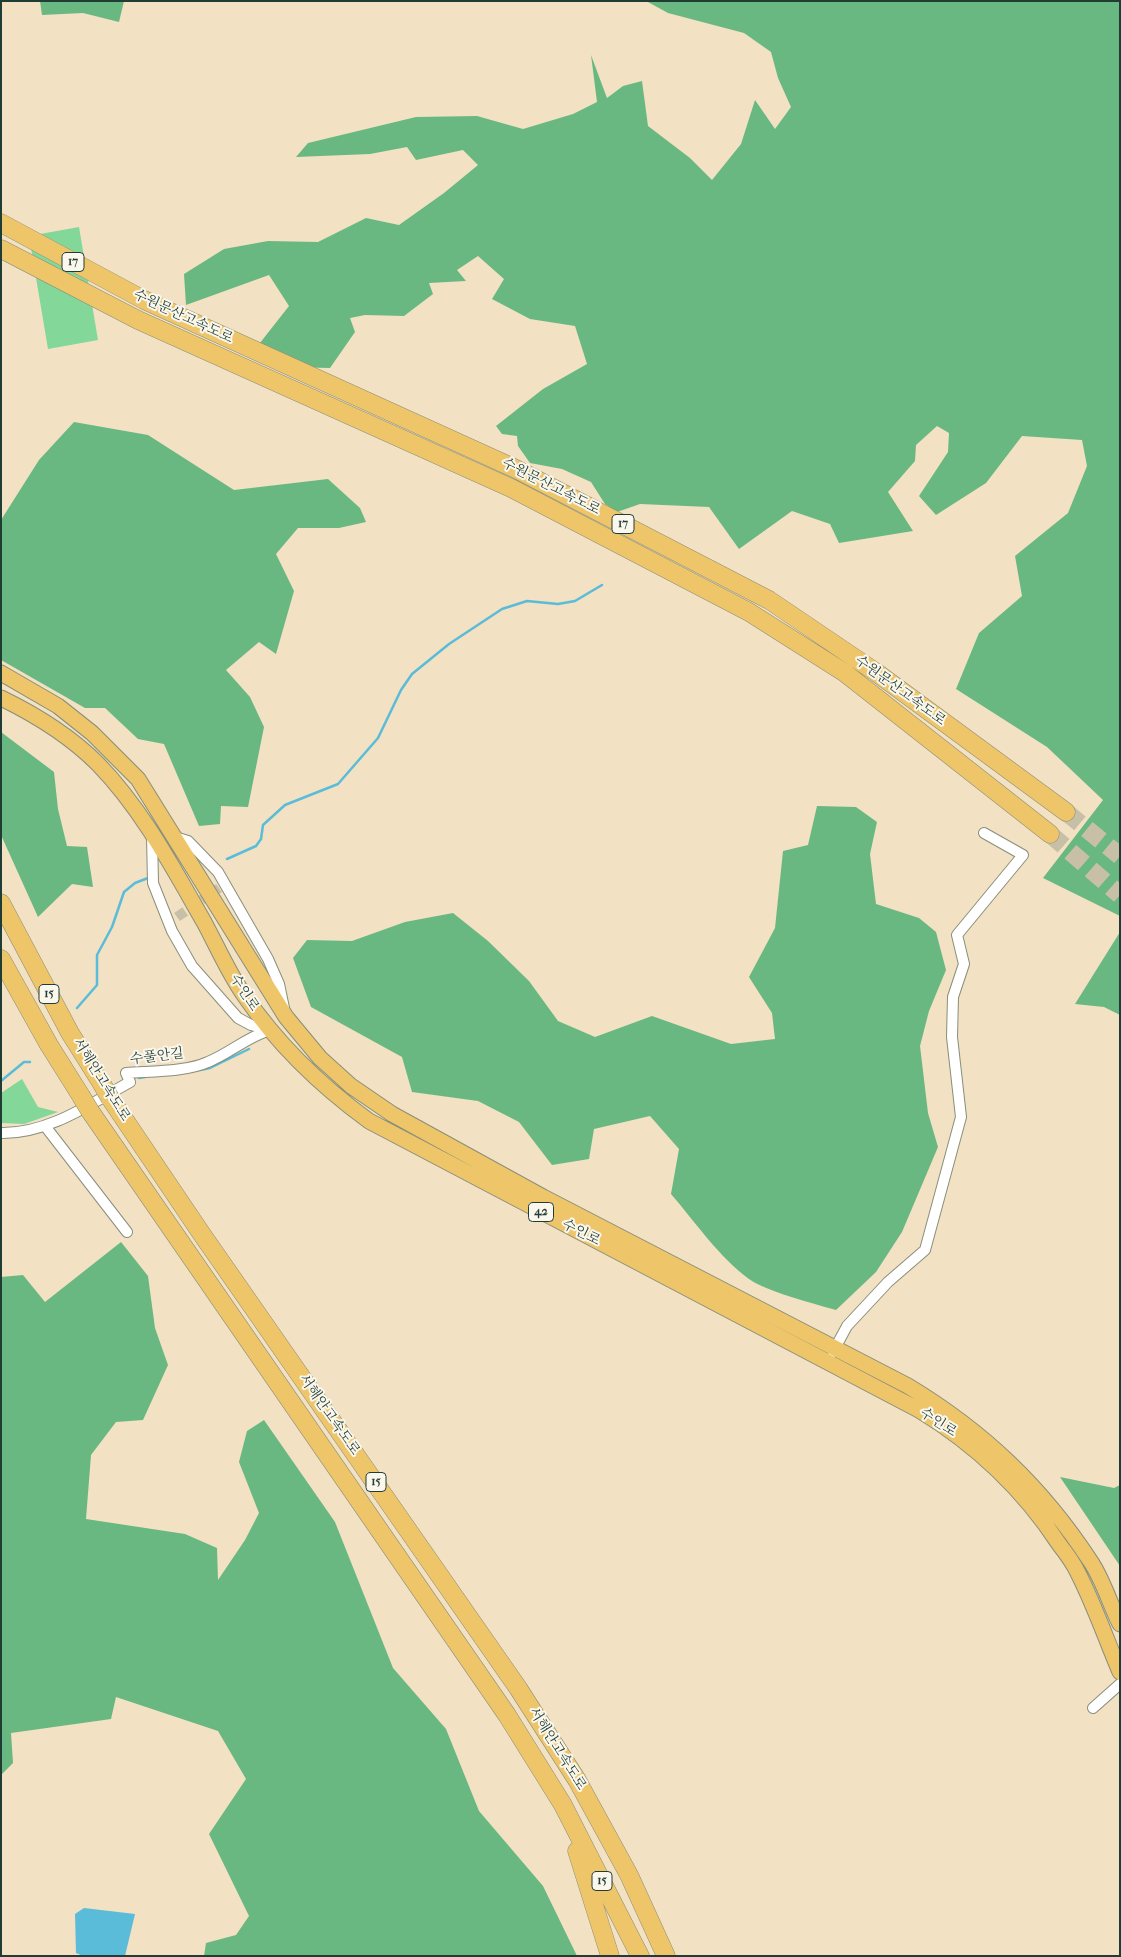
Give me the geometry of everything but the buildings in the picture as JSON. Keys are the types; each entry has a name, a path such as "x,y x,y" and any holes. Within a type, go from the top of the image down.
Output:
{"highway":[{"name":"수원문산고속도로","path":"1,223 144,300 516,469 769,600 877,673 1066,812"},
{"name":"수원문산고속도로","path":"1,250 138,320 511,488 749,612 845,673 1050,834"},
{"name":"서해안고속도로","path":"1,903 70,1033 106,1091 207,1240 518,1688 577,1780 629,1875 666,1956"},
{"name":"서해안고속도로","path":"1,959 49,1045 90,1111 507,1715 563,1806 640,1956"},
{"path":"563,1806 610,1956"},
{"path":"629,1875 673,1956"}],"main road":[{"name":"수인로","path":"1,673 58,706 92,733 138,779 286,1016 320,1058 351,1086 392,1114 832,1356 947,1427 974,1448 1023,1496 1050,1529 1078,1571 1120,1672"},
{"name":"수인로","path":"1,698 46,724 78,746 98,764 152,836 203,921 243,994 270,1030 301,1064 335,1096 369,1121 832,1356 908,1386 955,1415 1008,1460 1034,1486 1092,1563 1120,1624"}],"street":[{"path":"832,1356 847,1326 888,1282 925,1250 960,1117 952,1036 953,997 964,964 958,935 1023,856 984,833"},
{"path":"152,836 153,882 173,919 192,966 238,1018 251,1025 270,1030"},
{"path":"175,837 188,841 218,872 222,887 268,959 279,984 286,1016"},
{"name":"수풀안길","path":"1,1133 17,1133 45,1126 62,1119 130,1082 126,1073 205,1064 234,1050 252,1036 270,1030"},
{"path":"45,1126 127,1232"},
{"path":"1093,1708 1120,1684"}],"green space":[{"path":"40,1 124,1 119,22 83,13 42,15"},
{"path":"646,1 1120,1 1120,916 1043,878 1103,800 1047,747 956,689 979,633 1022,596 1015,556 1068,513 1087,466 1082,440 1022,436 986,483 936,515 919,496 948,452 949,433 937,426 916,445 915,461 888,492 913,531 839,543 830,524 792,511 739,549 709,507 640,504 617,512 605,504 591,482 562,469 530,463 518,446 517,436 502,434 496,426 543,389 587,364 575,326 530,319 492,299 504,279 478,256 457,270 466,281 429,283 433,294 404,316 365,315 350,318 355,332 330,368 283,367 256,348 289,306 269,275 186,305 184,274 224,249 268,241 318,242 366,218 399,225 444,193 478,165 463,150 416,160 407,147 370,154 296,157 308,143 416,117 477,116 523,129 573,114 597,102 591,55 607,98 623,86 642,81 648,126 690,158 712,180 741,144 755,100 775,129 791,107 778,78 771,52 744,33 668,13"},
{"path":"79,227 98,340 48,349 29,236"},
{"path":"74,422 148,435 234,490 328,479 360,508 366,522 339,528 298,528 276,554 294,591 276,654 259,642 226,670 250,697 264,727 248,807 221,806 220,824 199,826 164,744 138,739 105,708 85,708 1,660 1,520 39,460"},
{"path":"1,732 54,772 58,809 67,846 87,847 93,887 72,884 38,917 1,835"},
{"path":"817,806 856,807 877,822 870,854 876,904 919,918 936,932 946,970 929,1011 920,1046 928,1113 938,1147 902,1232 876,1272 836,1310 791,1297 756,1284 728,1261 671,1194 679,1149 650,1116 594,1129 589,1159 552,1165 519,1122 478,1101 412,1092 402,1057 311,1007 293,958 307,940 352,941 405,922 453,913 488,941 529,981 558,1021 595,1037 652,1016 731,1044 775,1039 772,1013 749,977 775,928 783,851 808,845"},
{"path":"1120,932 1120,1015 1104,1007 1075,1004"},
{"path":"22,1079 38,1107 58,1112 24,1124 1,1123 1,1093"},
{"path":"121,1242 148,1276 155,1328 168,1365 143,1420 116,1422 91,1455 86,1519 185,1534 217,1548 218,1580 245,1540 259,1513 239,1462 247,1431 264,1420 335,1522 393,1668 446,1729 479,1811 543,1886 577,1956 204,1956 206,1943 236,1935 249,1916 209,1834 246,1779 218,1731 116,1697 111,1719 11,1733 13,1763 1,1775 1,1277 23,1275 45,1302"},
{"path":"1060,1477 1114,1488 1120,1485 1120,1566"}],"water":[{"path":"84,1908 135,1914 125,1956 83,1956 76,1953 75,1914"}],"waterway":[{"path":"227,859 256,846 261,839 263,825 285,805 338,784 378,738 401,690 412,674 449,644 502,609 527,601 558,604 575,601 602,585"},
{"path":"77,1008 97,985 97,955 112,927 124,892 135,883 148,878"},
{"path":"200,1070 210,1068 249,1049"},
{"path":"1,1081 24,1062 30,1062"},
{"path":"139,1078 145,1077"}],"tunnel":[{"path":"1066,812 1120,856"},
{"path":"1050,834 1120,895"},
{"path":"177,917 219,888"}]}
